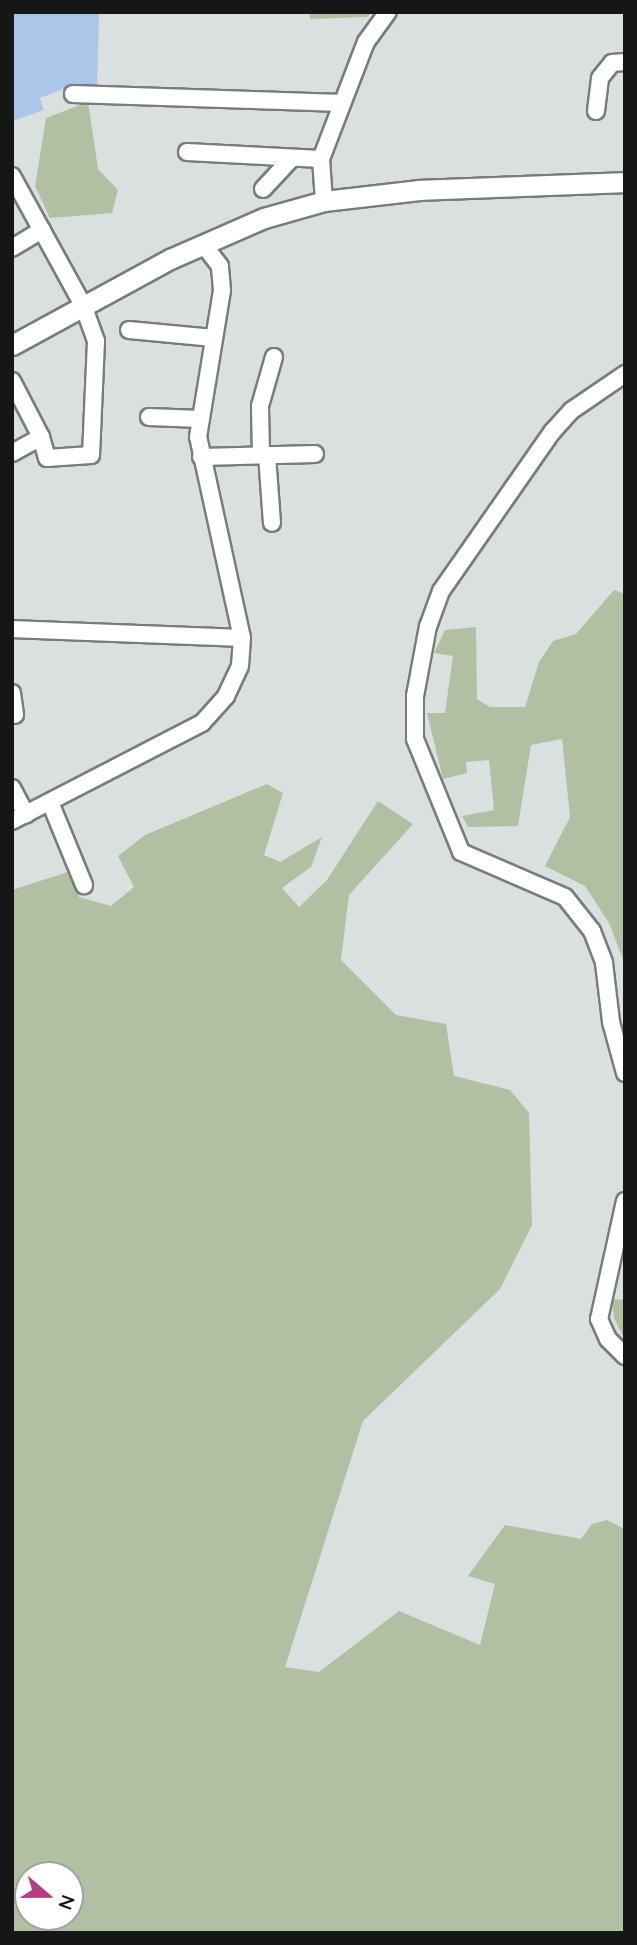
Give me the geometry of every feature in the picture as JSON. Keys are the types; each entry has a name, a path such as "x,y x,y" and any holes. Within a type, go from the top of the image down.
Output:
{"street":[{"path":"324,201 321,159 366,42 388,12"},
{"path":"596,111 600,78 612,63 625,62"},
{"path":"73,94 342,103"},
{"path":"187,152 321,159"},
{"path":"263,189 292,158"},
{"path":"12,176 83,305 96,341 91,455 47,458 41,437 12,381"},
{"path":"12,345 83,305 203,244 264,218 324,201 419,190 625,182"},
{"path":"12,248 42,230"},
{"path":"12,789 19,818 202,723 226,696 240,666 242,638 201,457 201,419 222,290 219,266 203,244"},
{"path":"129,330 214,338"},
{"path":"272,523 260,406 274,356"},
{"path":"625,374 571,411 552,432 441,591 428,626 415,696 415,739 461,852 565,897 593,931 604,964 611,1023 625,1073"},
{"path":"149,417 201,419"},
{"path":"12,453 41,437"},
{"path":"201,457 315,454"},
{"path":"12,629 242,638"},
{"path":"12,693 15,715"},
{"path":"50,802 84,884"},
{"path":"625,1201 599,1319 608,1339 625,1356"}],"green space":[{"path":"310,12 372,12 367,17 310,19"},
{"path":"88,102 98,169 118,190 112,213 50,218 35,186 46,118"},
{"path":"614,590 625,594 625,965 609,923 585,886 545,866 570,817 562,739 531,745 518,826 468,827 462,816 494,810 489,760 466,762 467,773 443,779 427,713 445,713 453,656 434,653 445,630 476,627 477,699 490,707 525,707 539,662 553,641 576,634"},
{"path":"267,784 283,793 264,855 280,862 322,837 311,867 282,888 299,907 327,880 378,801 413,824 349,895 341,960 396,1015 446,1024 454,1076 510,1090 529,1113 532,1225 500,1289 363,1421 285,1667 319,1672 399,1611 480,1645 495,1584 468,1576 505,1525 581,1539 592,1524 607,1520 625,1529 625,1933 12,1933 12,890 71,871 79,897 111,906 134,887 118,856 145,835"},
{"path":"612,1299 625,1300 625,1340 614,1318"}],"water":[{"path":"12,12 99,12 97,87 71,86 40,98 44,110 12,121"}]}
